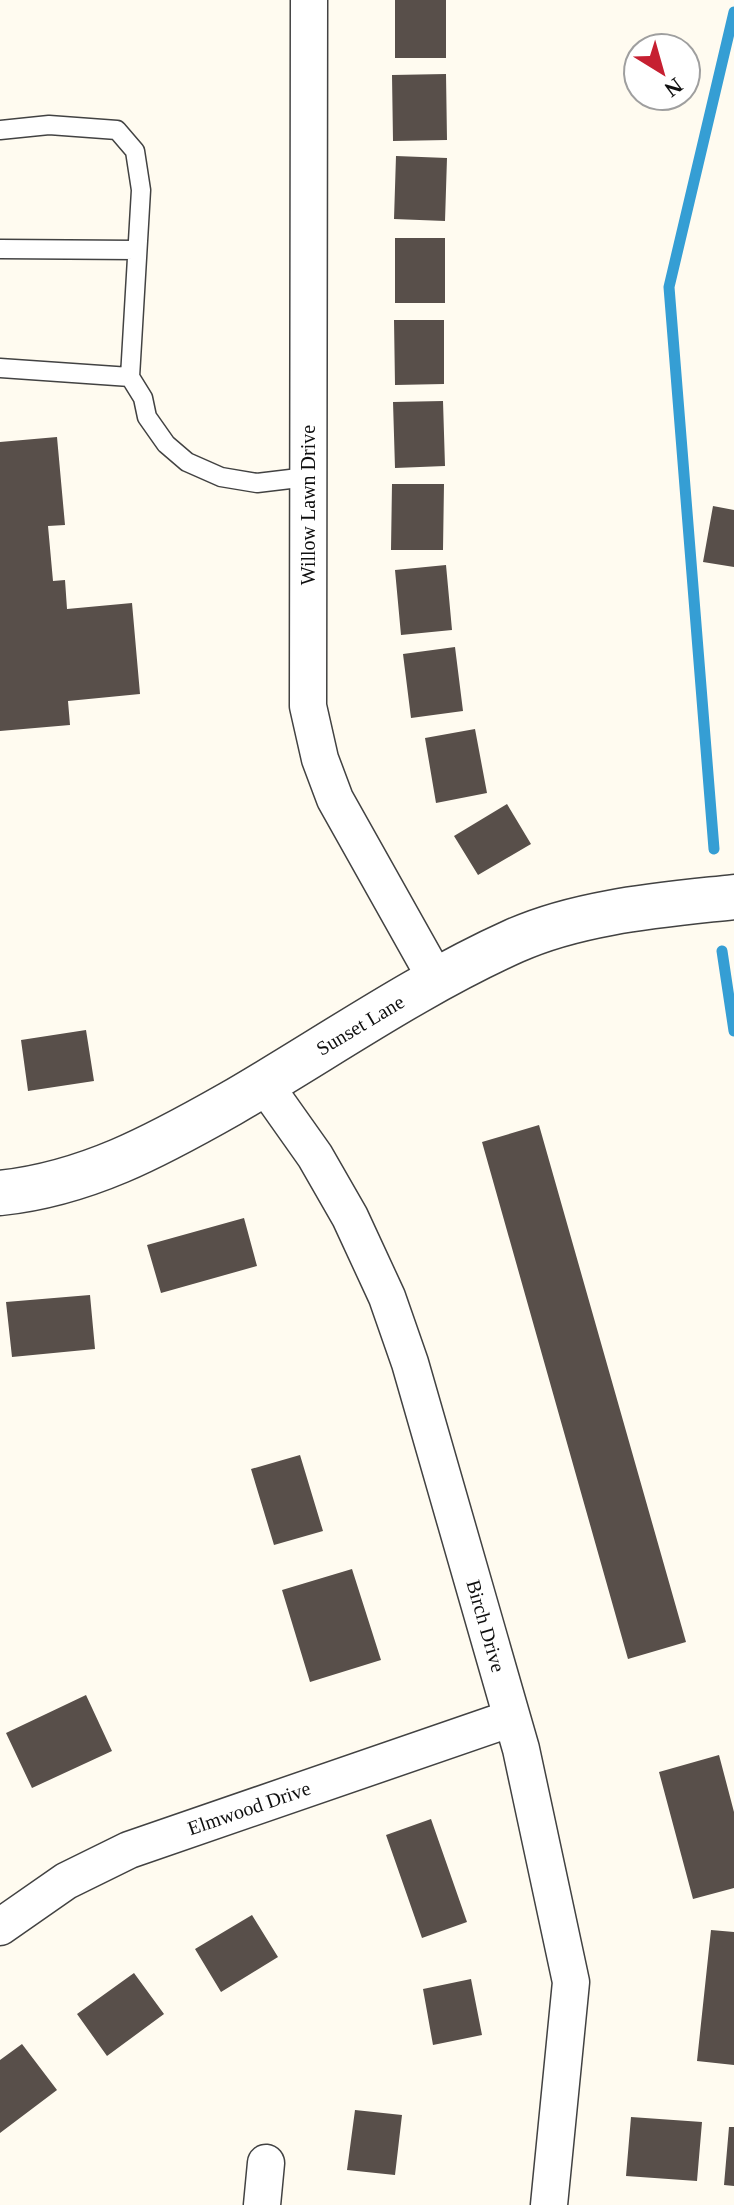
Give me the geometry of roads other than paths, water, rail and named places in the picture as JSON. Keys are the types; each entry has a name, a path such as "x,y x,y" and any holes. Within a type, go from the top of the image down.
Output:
{"street":[{"name":"Willow Lawn Drive","path":"309,0 308,706 320,759 335,799 436,979"},
{"name":"Sunset Lane","path":"0,1193 32,1190 93,1173 153,1148 436,979 517,940 562,925 638,908 734,897"},
{"name":"Birch Drive","path":"264,1084 315,1156 350,1217 387,1297 410,1363 512,1718 571,1982 549,2205"},
{"name":"Elmwood Drive","path":"0,1927 66,1881 129,1850 512,1718"},
{"path":"262,2205 266,2163"}],"lane":[{"path":"0,130 49,125 117,130 135,151 141,190 130,377 143,398 147,417 166,444 187,462 221,477 257,483 307,477"},
{"path":"0,249 136,250"},
{"path":"0,368 130,377"}],"waterway":[{"path":"714,849 669,287 734,12"},
{"path":"722,951 734,1031"}]}
